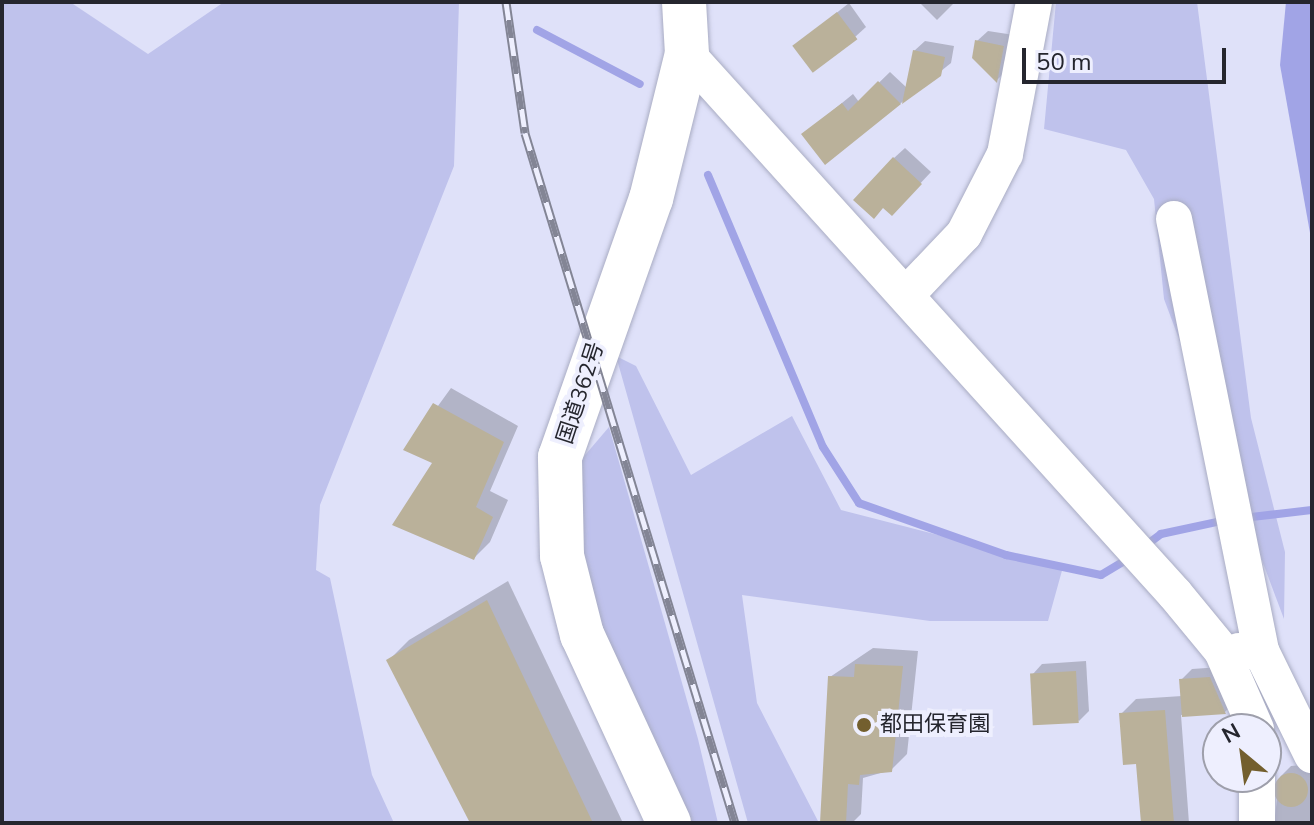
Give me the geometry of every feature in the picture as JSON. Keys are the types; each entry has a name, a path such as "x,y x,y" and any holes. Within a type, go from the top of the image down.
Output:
{"highway":[{"name":"国道362号","path":"669,823 582,635 562,556 560,457 651,199 687,54 684,2"}],"street":[{"path":"907,294 964,234 1005,154 1034,2"},
{"path":"687,54 907,294 1222,651 1249,713"},
{"path":"1174,219 1261,651 1312,755"},
{"path":"1222,651 1261,651"},
{"path":"1257,793 1257,823"}],"shaded area":[{"path":"2,2 70,2 148,54 224,2 459,2 454,166 320,505 316,570 330,578 372,775 394,823 2,823"},
{"path":"1056,2 1197,2 1251,418 1285,552 1284,619 1164,299 1154,199 1126,150 1044,129"},
{"path":"1286,2 1312,2 1312,244 1280,65"},
{"path":"616,356 636,366 691,475 792,416 841,510 1063,567 1048,621 930,621 742,595 757,703 819,823 748,823"},
{"path":"609,427 698,739 718,823 690,823 582,588 580,461"}],"building":[{"path":"837,12 857,39 813,73 792,46"},
{"path":"975,40 1004,46 997,83 972,58"},
{"path":"913,50 945,57 941,76 902,104"},
{"path":"878,81 901,104 825,165 801,134 842,103 848,111"},
{"path":"893,157 922,184 892,216 883,208 874,219 853,200"},
{"path":"433,403 504,442 476,507 493,517 474,560 392,525 432,463 403,450"},
{"path":"487,600 593,823 470,823 386,660"},
{"path":"855,664 903,666 892,772 860,775 859,785 848,784 846,823 820,823 828,676 854,677"},
{"path":"1076,671 1079,723 1033,725 1030,673"},
{"path":"1210,677 1226,713 1182,717 1179,679"},
{"path":"1165,710 1174,823 1141,823 1136,764 1123,765 1119,713"},
{"path":"1291,773 1303,778 1308,790 1303,802 1291,807 1279,802 1275,793 1282,793 1282,776"}],"waterway":[{"path":"537,30 640,84"},
{"path":"708,175 823,447 859,503 1006,555 1101,575 1131,557"},
{"path":"1243,518 1312,510"},
{"path":"1145,546 1161,534 1226,520"}],"railway":[{"path":"506,2 525,133 735,823"}],"place":[{"name":"都田保育園","path":"864,725"}]}
